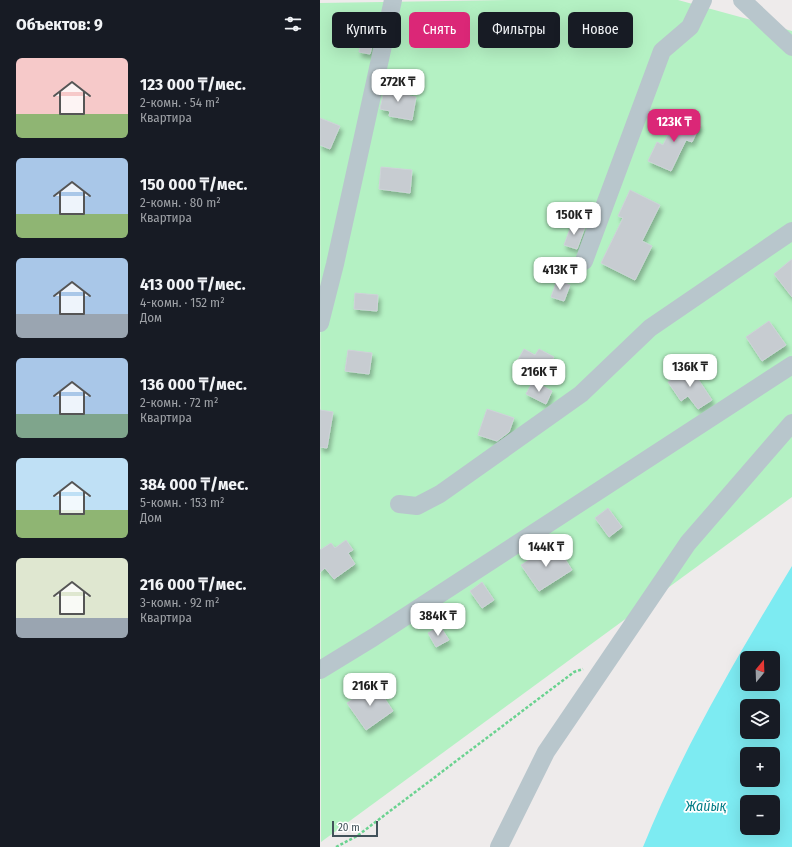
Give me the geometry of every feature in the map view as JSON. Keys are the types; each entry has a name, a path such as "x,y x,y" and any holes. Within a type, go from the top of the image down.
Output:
{"street":[{"path":"320,323 335,264 393,0"},
{"path":"584,261 662,51 690,27 703,0"},
{"path":"742,0 792,47"},
{"path":"399,504 417,506 440,494 581,394 650,328 792,231"},
{"path":"320,670 374,637 792,365"},
{"path":"499,847 546,752 688,543 792,423"}],"path":[{"path":"336,847 357,836 574,672 608,661"}],"green space":[{"path":"508,0 678,0 792,31 792,497 321,842 320,3"}],"water":[{"name":"Жайық","path":"792,566 792,847 643,847 675,774 740,653 740,691 780,691 780,651 741,651"}],"building":[{"path":"360,48 372,48 370,54 359,52"},
{"path":"385,86 410,91 409,96 416,97 412,120 389,116 390,111 380,109"},
{"path":"678,114 700,125 692,142 686,140 671,171 648,161 657,142 663,145"},
{"path":"320,118 340,126 330,149 320,145"},
{"path":"381,167 412,170 410,193 379,189"},
{"path":"630,190 660,205 642,241 652,246 635,280 601,263 623,218 618,216"},
{"path":"572,223 585,227 577,249 564,245"},
{"path":"792,259 792,297 774,274"},
{"path":"557,280 570,285 564,301 551,297"},
{"path":"355,293 378,295 377,311 354,309"},
{"path":"769,321 786,345 762,361 746,337"},
{"path":"524,349 535,355 539,349 554,357 542,378 516,363"},
{"path":"348,350 372,353 369,374 345,371"},
{"path":"690,367 712,400 698,409 688,396 681,401 668,382"},
{"path":"533,381 552,391 546,404 526,394"},
{"path":"487,409 514,418 509,432 497,441 478,435"},
{"path":"320,410 333,412 327,448 320,447"},
{"path":"608,508 622,527 609,537 595,518"},
{"path":"346,540 353,550 348,553 355,564 334,579 325,568 320,572 320,550 331,543 335,548"},
{"path":"558,548 572,570 539,591 521,565 545,550 547,555"},
{"path":"482,582 494,600 482,608 470,591"},
{"path":"440,626 449,640 436,647 428,633"},
{"path":"375,684 393,711 366,730 347,703"}]}
